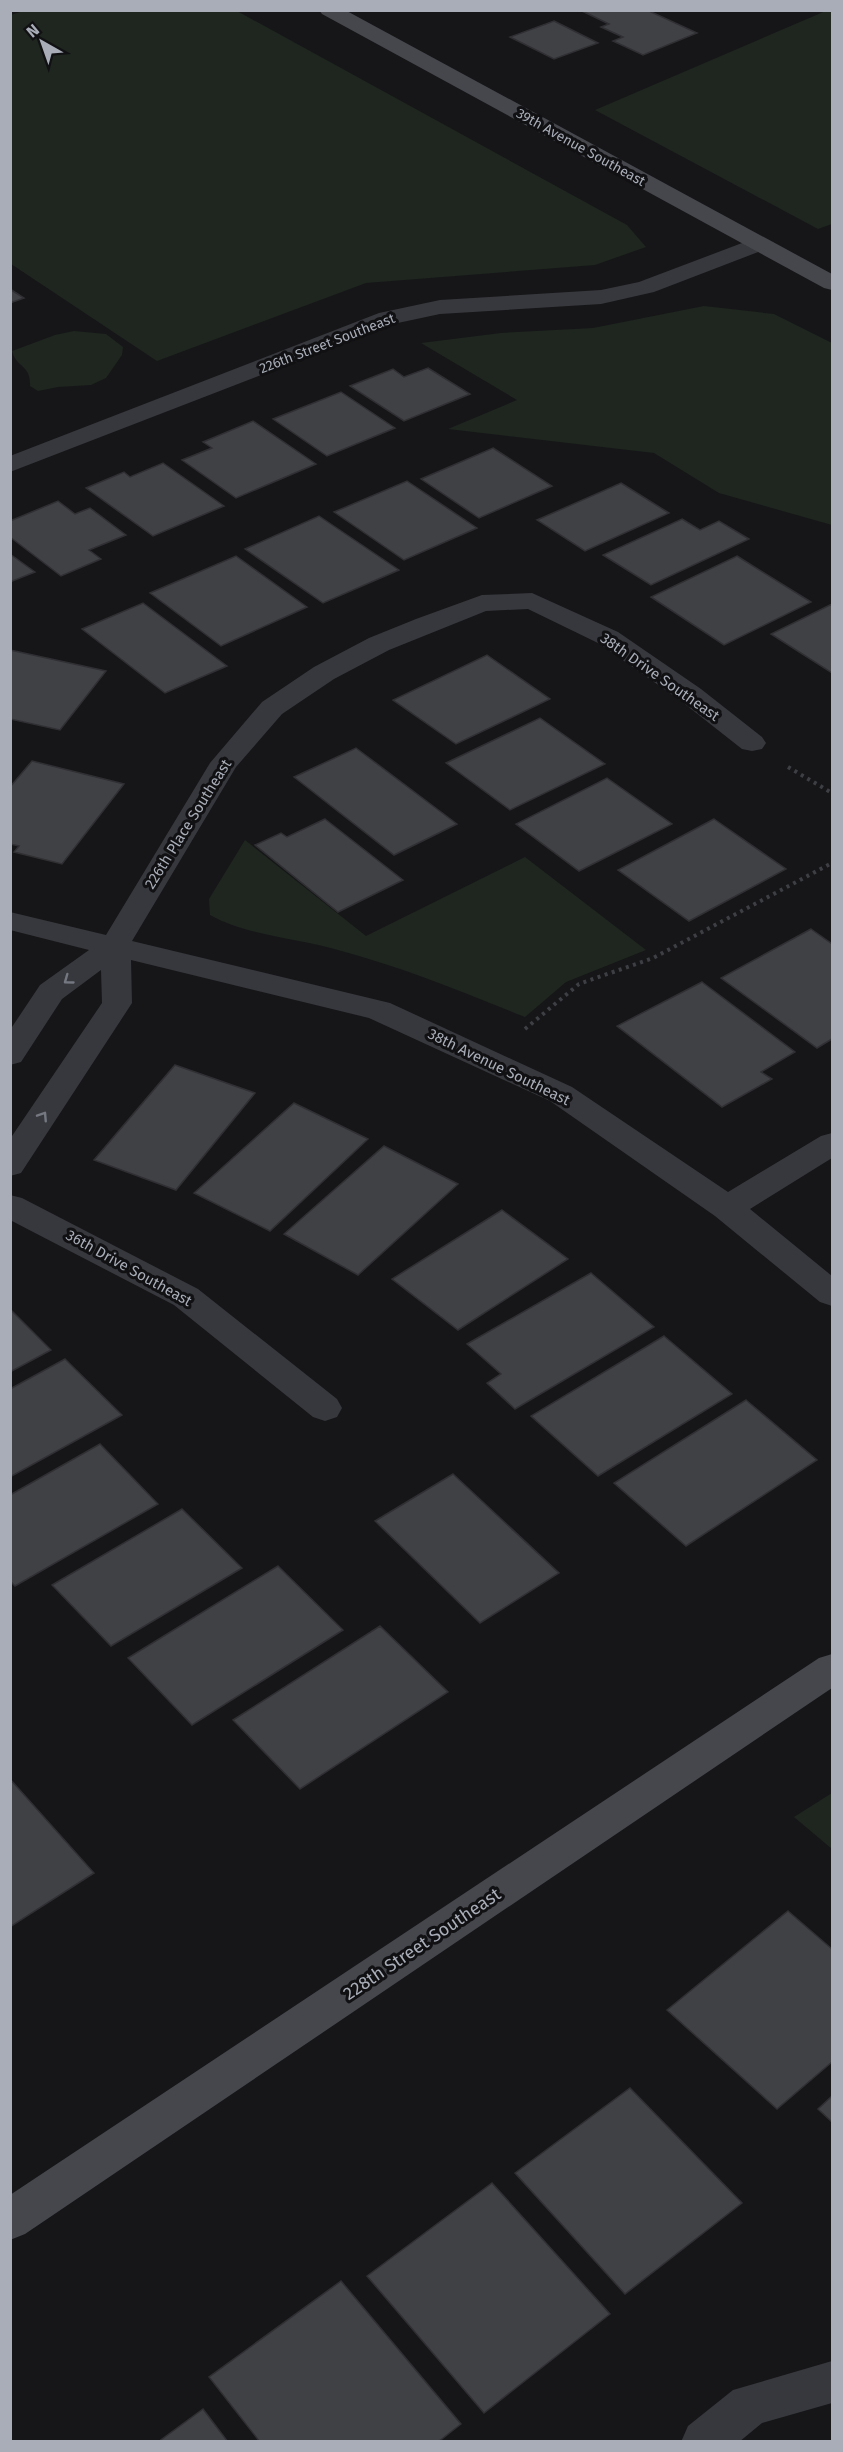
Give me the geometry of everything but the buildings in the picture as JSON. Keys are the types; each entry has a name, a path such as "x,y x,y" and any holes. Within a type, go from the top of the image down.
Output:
{"street":[{"name":"39th Avenue Southeast","path":"329,10 832,283"},
{"name":"226th Street Southeast","path":"10,465 387,318 440,307 601,297 646,287 758,244"},
{"name":"38th Drive Southeast","path":"532,601 609,638 691,695 752,743"},
{"name":"226th Place Southeast","path":"10,1055 51,992 115,945 141,898 224,763 272,708 324,673 425,624 482,603 532,601"},
{"name":"38th Avenue Southeast","path":"10,921 379,1010 561,1094 727,1208 832,1294"},
{"path":"10,1165 117,1003 115,945"},
{"path":"727,1208 832,1144"},
{"name":"36th Drive Southeast","path":"10,1206 186,1297 325,1408"},
{"name":"228th Street Southeast","path":"10,2220 832,1669"},
{"path":"704,2442 749,2405 832,2382"}],"path":[{"path":"488,1060 579,984 653,958 832,863"}],"shaded area":[{"path":"26,10 237,11 627,225 646,247 595,265 366,283 157,361 11,264 11,15"},
{"path":"828,10 832,11 832,224 818,229 595,110"},
{"path":"704,306 774,314 832,343 832,525 719,493 654,453 448,429 517,400 421,343 501,333 593,328"},
{"path":"74,331 106,334 123,347 122,355 106,378 91,385 38,391 30,386 26,370 17,361 12,351 55,335"},
{"path":"245,840 366,936 525,857 646,950 566,982 525,1017 386,964 322,946 240,928 210,915 209,899"},
{"path":"832,1793 832,1849 794,1817"}]}
